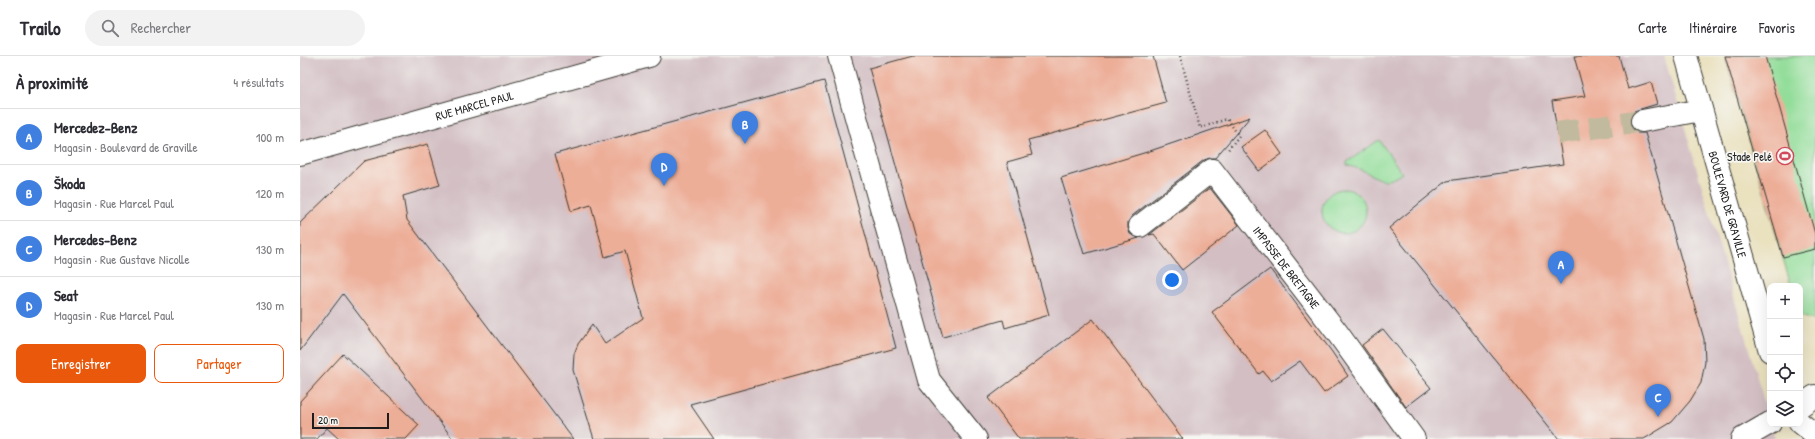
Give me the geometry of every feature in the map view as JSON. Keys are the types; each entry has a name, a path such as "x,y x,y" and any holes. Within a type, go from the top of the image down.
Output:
{"street":[{"name":"RUE MARCEL PAUL","path":"300,154 649,56"},
{"path":"838,56 929,380 976,439"},
{"name":"BOULEVARD DE GRAVILLE","path":"1686,56 1767,341"},
{"path":"1642,121 1701,110"},
{"path":"1140,226 1212,170"},
{"name":"IMPASSE DE BRETAGNE","path":"1212,170 1336,331 1414,439"},
{"path":"1803,404 1815,396"},
{"path":"1803,425 1815,435"},
{"path":"1742,439 1767,426"},
{"path":"1793,427 1796,439"}],"path":[{"path":"1180,56 1200,128 1227,119 1239,136 1212,170"}],"shaded area":[{"path":"300,56 1664,56 1767,411 1767,427 1772,427 1775,439 300,439"}],"green space":[{"name":"Stade Pelé","path":"1725,56 1815,56 1815,321 1803,317 1803,283 1790,283"},
{"path":"1379,140 1402,173 1396,177 1382,180 1362,170 1347,165 1347,162"},
{"path":"1344,189 1356,193 1362,199 1366,211 1362,223 1356,229 1344,233 1332,229 1326,223 1322,211 1326,199 1332,193"}],"building":[{"path":"913,56 1153,56 1166,103 1028,140 1032,155 1007,162 1049,315 1005,328 1003,320 943,337 869,68"},
{"path":"1574,56 1619,56 1628,89 1651,82 1657,104 1634,111 1630,117 1630,124 1637,133 1645,133 1704,339 1705,362 1701,383 1690,401 1672,422 1644,439 1559,439 1389,228 1447,181 1563,164 1552,101 1585,96"},
{"path":"1725,56 1765,56 1815,234 1815,249 1783,257"},
{"path":"824,81 896,348 690,404 714,439 594,439 573,370 574,354 578,344 592,325 605,344 643,318 625,251 605,257 591,205 571,211 555,154"},
{"path":"1250,117 1215,158 1204,160 1132,216 1128,222 1128,228 1130,234 1139,238 1084,254 1061,178 1147,152"},
{"path":"1265,130 1282,154 1259,171 1241,147"},
{"path":"428,144 440,185 403,196 407,220 573,439 453,439 343,294 300,351 300,223 364,161"},
{"path":"1210,188 1239,225 1182,270 1154,234 1149,235"},
{"path":"1270,269 1332,352 1348,376 1324,393 1300,361 1271,381 1263,371 1259,374 1212,312"},
{"path":"1093,319 1183,439 1019,439 988,398"},
{"path":"1383,329 1431,388 1406,407 1362,345"},
{"path":"343,354 419,425 406,439 339,439 327,428 317,439 300,439 300,401"}],"tunnel":[{"path":"1557,133 1642,121"}],"place":[{"name":"Škoda","path":"745,144"},
{"name":"Stade Pelé","path":"1785,156"},
{"name":"Seat","path":"664,186"},
{"name":"Mercedez-Benz","path":"1561,284"},
{"name":"Mercedes-Benz","path":"1658,417"}]}
